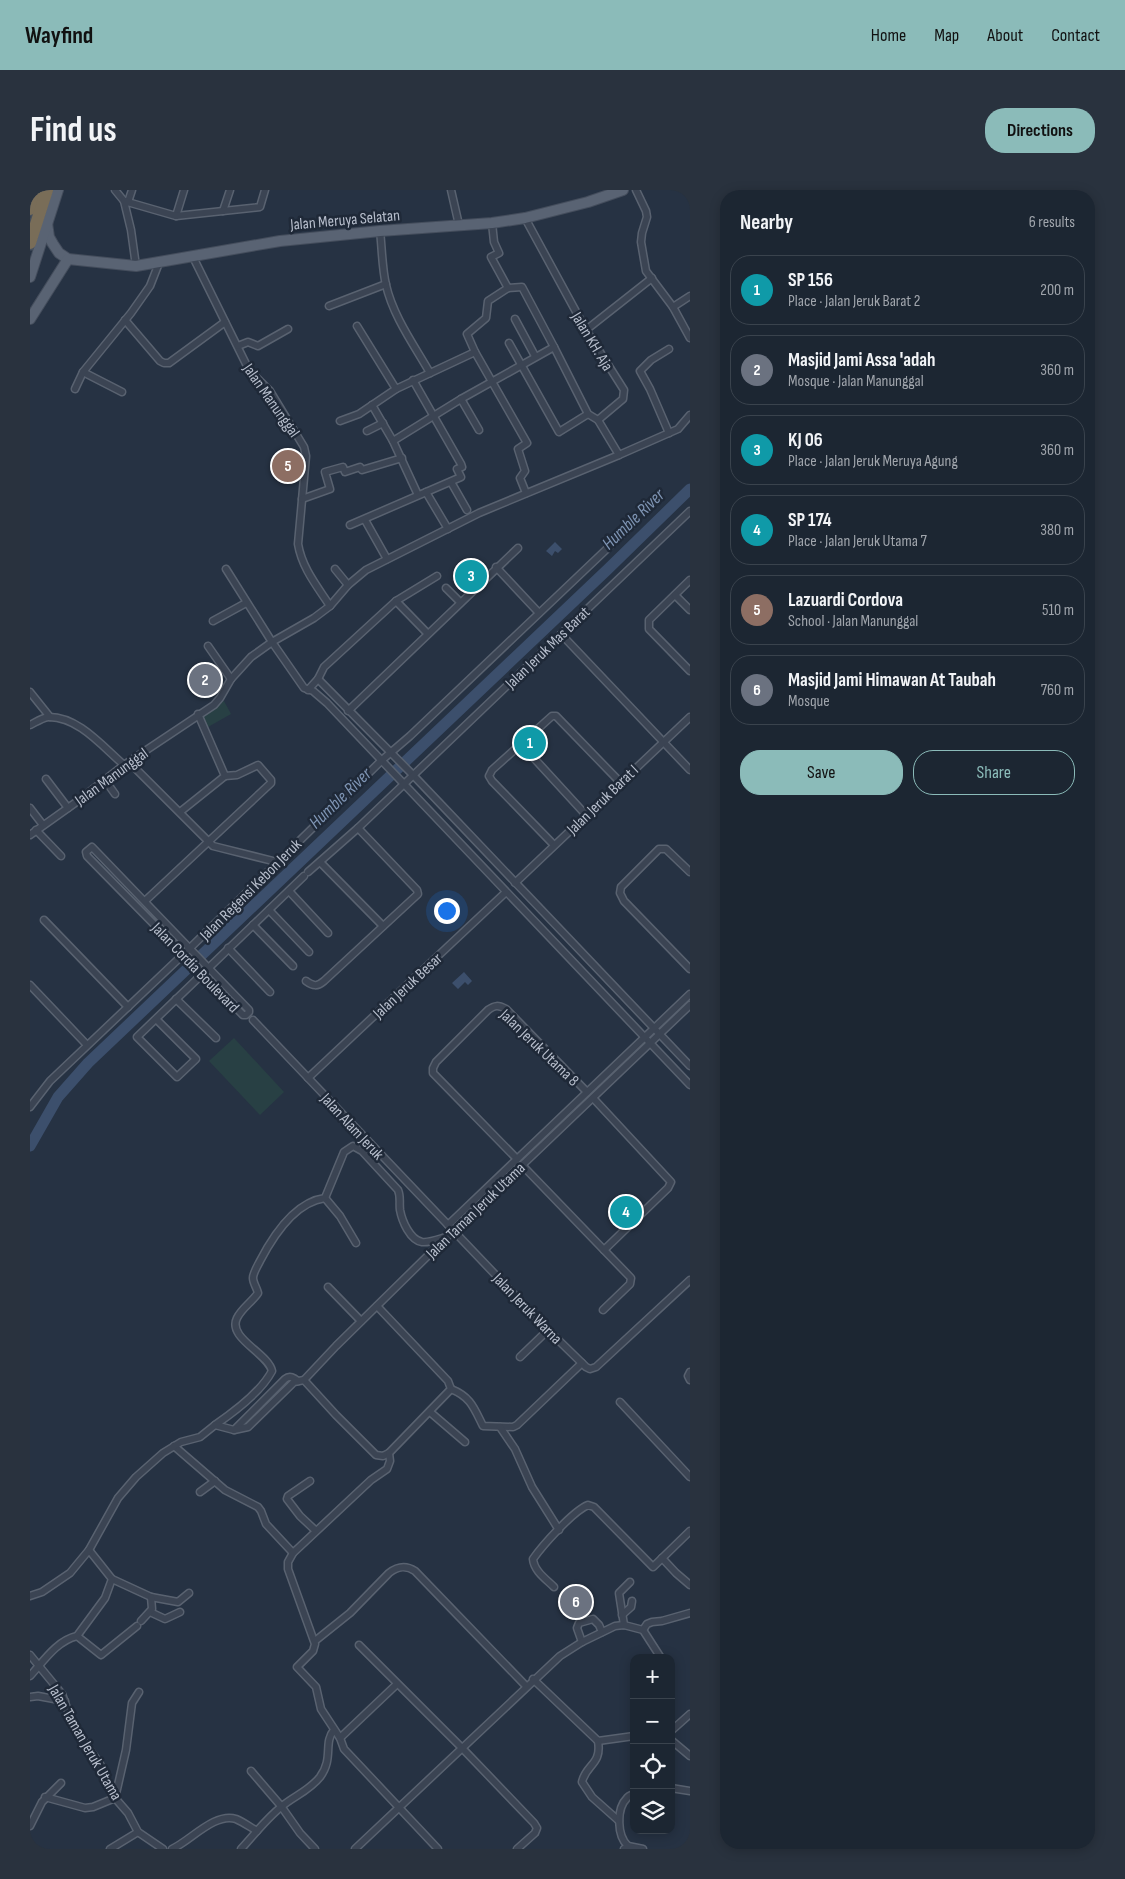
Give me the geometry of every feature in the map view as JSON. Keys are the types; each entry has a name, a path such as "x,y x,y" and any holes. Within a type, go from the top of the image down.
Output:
{"highway":[{"path":"30,209 36,190"},
{"path":"30,243 47,190"}],"main road":[{"path":"30,277 58,190"},
{"name":"Jalan Meruya Selatan","path":"68,259 136,266 280,241 380,231 492,223 525,218 588,202 623,190"},
{"path":"30,320 68,259 53,244 49,237 47,223"}],"street":[{"path":"115,190 126,202 176,216 260,207 265,190"},
{"path":"132,190 126,202 136,266"},
{"path":"176,216 184,190"},
{"path":"223,211 230,190"},
{"path":"451,190 460,225"},
{"path":"636,190 647,217 642,233 646,271 673,306 689,334"},
{"name":"Jalan KH. Aja","path":"525,218 586,330 624,390 623,399 598,420"},
{"path":"492,223 494,242 499,253 491,257 508,288"},
{"path":"380,231 386,284 397,314 430,372"},
{"name":"Jalan Manunggal","path":"193,257 249,370 272,394 304,447 306,456 298,544 306,569 330,606"},
{"path":"75,389 83,372 150,286 159,263"},
{"path":"586,330 652,278"},
{"path":"329,306 386,284"},
{"path":"526,493 520,478 525,471 518,449 527,443 475,352 467,334 486,318 488,301 508,288 522,286 588,414 598,420 619,455"},
{"path":"673,306 690,296"},
{"path":"515,319 535,356"},
{"path":"125,320 160,361 164,363 169,363 225,322"},
{"path":"357,326 396,389"},
{"path":"238,346 248,342 258,346 288,329"},
{"path":"508,344 560,432 588,414"},
{"path":"393,441 461,398 554,347"},
{"path":"669,349 645,364 640,371 669,433"},
{"path":"340,421 359,414 413,380 475,352"},
{"path":"83,372 122,392"},
{"path":"350,525 461,477 457,469 462,466 413,380"},
{"path":"461,398 479,430"},
{"path":"372,405 402,458 418,495"},
{"name":"Jalan Manunggal","path":"30,835 126,764 214,704 251,657 330,606 348,585 366,570 526,493 669,433 681,427 690,415"},
{"path":"368,431 383,423"},
{"path":"302,498 330,489 324,472 343,467 345,472 360,466 362,470 402,458"},
{"path":"451,482 467,510"},
{"path":"426,492 448,529"},
{"name":"Jalan Jeruk Mas Barat","path":"156,1019 196,1059 177,1077 137,1037 207,965 228,948 358,828 411,773 690,511"},
{"path":"365,520 388,558"},
{"name":"Jalan Regensi Kebon Jeruk","path":"30,1107 50,1081 87,1045 192,950 277,862 382,760 410,736 632,525"},
{"path":"348,711 427,633 518,548"},
{"path":"496,567 539,613"},
{"path":"334,568 348,585"},
{"path":"226,569 246,603 304,688 313,691 327,702 690,1085"},
{"path":"308,690 318,679 324,667 396,601 437,576"},
{"path":"690,580 649,620 648,625 649,629 690,671"},
{"path":"446,588 460,602"},
{"path":"675,595 690,610"},
{"path":"396,601 427,633"},
{"path":"213,621 246,603"},
{"path":"561,634 690,770"},
{"path":"208,646 232,679"},
{"path":"318,679 411,773 690,1066"},
{"path":"30,692 50,718"},
{"path":"198,714 225,776"},
{"path":"554,846 492,781 489,776 492,770 552,716 556,716 620,782"},
{"name":"Jalan Jeruk Barat I","path":"515,883 690,717"},
{"path":"30,725 41,719 50,718 69,721 126,764 217,848 277,862"},
{"path":"521,744 586,815"},
{"path":"145,901 271,783 271,780 258,765 237,775 225,776 180,812"},
{"path":"46,779 68,808"},
{"path":"105,780 115,794"},
{"path":"30,808 43,826"},
{"path":"306,981 313,986 319,985 418,894 417,890 358,828"},
{"path":"36,830 61,856"},
{"name":"Jalan Cordia Boulevard","path":"90,848 94,848 145,901 249,1010 246,1015 243,1015 185,956 87,856 86,852 90,848"},
{"path":"690,872 666,849 659,849 621,888 620,893 624,901 690,969"},
{"path":"320,862 383,926"},
{"path":"289,891 328,932"},
{"name":"Jalan Jeruk Besar","path":"308,1078 506,892"},
{"path":"269,910 309,952"},
{"path":"44,920 128,1007"},
{"path":"253,925 293,966"},
{"path":"228,948 270,992"},
{"path":"570,959 580,951"},
{"path":"30,985 87,1045"},
{"name":"Jalan Taman Jeruk Utama","path":"448,1225 690,994"},
{"path":"176,999 216,1038"},
{"name":"Jalan Jeruk Utama 8","path":"517,1159 433,1073 436,1062 488,1010 493,1006 506,1009 587,1092"},
{"name":"Jalan Taman Jeruk Utama","path":"301,1380 453,1231 690,1006"},
{"name":"Jalan Alam Jeruk","path":"253,1020 453,1231"},
{"path":"592,1098 671,1182 668,1188 604,1250"},
{"path":"325,1198 344,1152 356,1146 398,1190 401,1212 411,1235 423,1242 446,1238"},
{"path":"522,1165 631,1278 632,1282 602,1310"},
{"path":"325,1198 340,1216 356,1243"},
{"path":"30,1596 60,1582 70,1573 88,1550 118,1498 149,1465 181,1442 200,1437 243,1404 269,1377 272,1371 268,1363 237,1333 237,1318 258,1293 252,1278 273,1237 302,1207 309,1202 325,1198"},
{"name":"Jalan Jeruk Warna","path":"453,1231 582,1364"},
{"path":"377,1306 448,1381 451,1389 470,1401 483,1426 513,1428 582,1364 593,1369 690,1280"},
{"path":"328,1287 361,1321"},
{"path":"520,1357 548,1330"},
{"path":"690,1372 688,1376 690,1380"},
{"path":"215,1425 234,1430 285,1379 293,1377 301,1380 376,1455 382,1456 389,1453 451,1389"},
{"path":"620,1402 690,1477"},
{"path":"430,1412 465,1442"},
{"path":"500,1427 515,1449 532,1487 559,1530"},
{"path":"174,1446 225,1490 258,1507 262,1511 266,1524 293,1553"},
{"path":"389,1453 390,1461 387,1469 371,1480 293,1553 288,1562 288,1569 315,1640 313,1651 297,1667 316,1687 319,1706 340,1738 347,1753 438,1849"},
{"path":"684,1470 689,1465"},
{"path":"200,1492 215,1481"},
{"path":"310,1481 288,1496 287,1499 316,1532"},
{"path":"554,1587 538,1572 533,1565 533,1559 559,1530 582,1508 588,1505 594,1507 653,1567 690,1531"},
{"path":"88,1550 112,1579 151,1597 178,1602 189,1593"},
{"path":"662,1558 690,1585"},
{"path":"315,1640 350,1613 389,1573 396,1568 405,1566 416,1571 526,1686"},
{"path":"30,1676 62,1643 76,1636 105,1598 112,1579"},
{"path":"624,1625 619,1593 630,1582"},
{"path":"76,1636 101,1655 139,1624 150,1612 152,1609 151,1597"},
{"path":"622,1615 631,1607 632,1601"},
{"path":"150,1612 165,1619 180,1612"},
{"path":"643,1630 647,1624 652,1622 690,1613"},
{"path":"582,1642 577,1628 579,1624 593,1619 599,1624 602,1632"},
{"path":"355,1849 560,1656 602,1632 624,1625 643,1630 658,1654"},
{"path":"359,1645 463,1749 537,1828 517,1849"},
{"name":"Jalan Taman Jeruk Utama","path":"30,1655 38,1667 58,1688 65,1701 74,1728 100,1764 114,1798 128,1813 138,1832 163,1849"},
{"path":"534,1679 598,1741 599,1756 582,1782 592,1797 619,1821"},
{"path":"340,1738 397,1684"},
{"path":"45,1797 85,1808 114,1798 126,1750 132,1703 139,1692"},
{"path":"30,1697 38,1696 65,1701"},
{"path":"675,1727 690,1714"},
{"path":"241,1849 281,1806 308,1789 325,1770 329,1756 329,1739 334,1730"},
{"path":"598,1741 630,1737"},
{"path":"675,1743 690,1756"},
{"path":"251,1771 315,1849"},
{"path":"30,1826 45,1797 61,1783"},
{"path":"675,1789 690,1791"},
{"path":"630,1796 626,1798 622,1806 619,1821 621,1834 626,1847 643,1849"},
{"path":"172,1849 187,1841 209,1824 227,1818 237,1820 257,1831"},
{"path":"110,1849 138,1832"}],"green space":[{"path":"224,701 231,714 208,727 201,714"},
{"path":"234,1038 284,1092 260,1115 209,1061"}],"water":[{"path":"555,542 562,549 558,553 555,551 552,556 546,551"},
{"path":"464,972 472,981 468,985 465,982 458,989 452,983"}],"waterway":[{"name":"Humble River","path":"30,1146 58,1097 88,1063 690,489"}],"place":[{"name":"Lazuardi Cordova","path":"288,466"},
{"name":"KJ 06","path":"471,576"},
{"name":"Masjid Jami Assa 'adah","path":"205,680"},
{"name":"SP 156","path":"530,743"},
{"name":"SP 174","path":"626,1212"},
{"name":"Masjid Jami Himawan At Taubah","path":"576,1602"}]}
